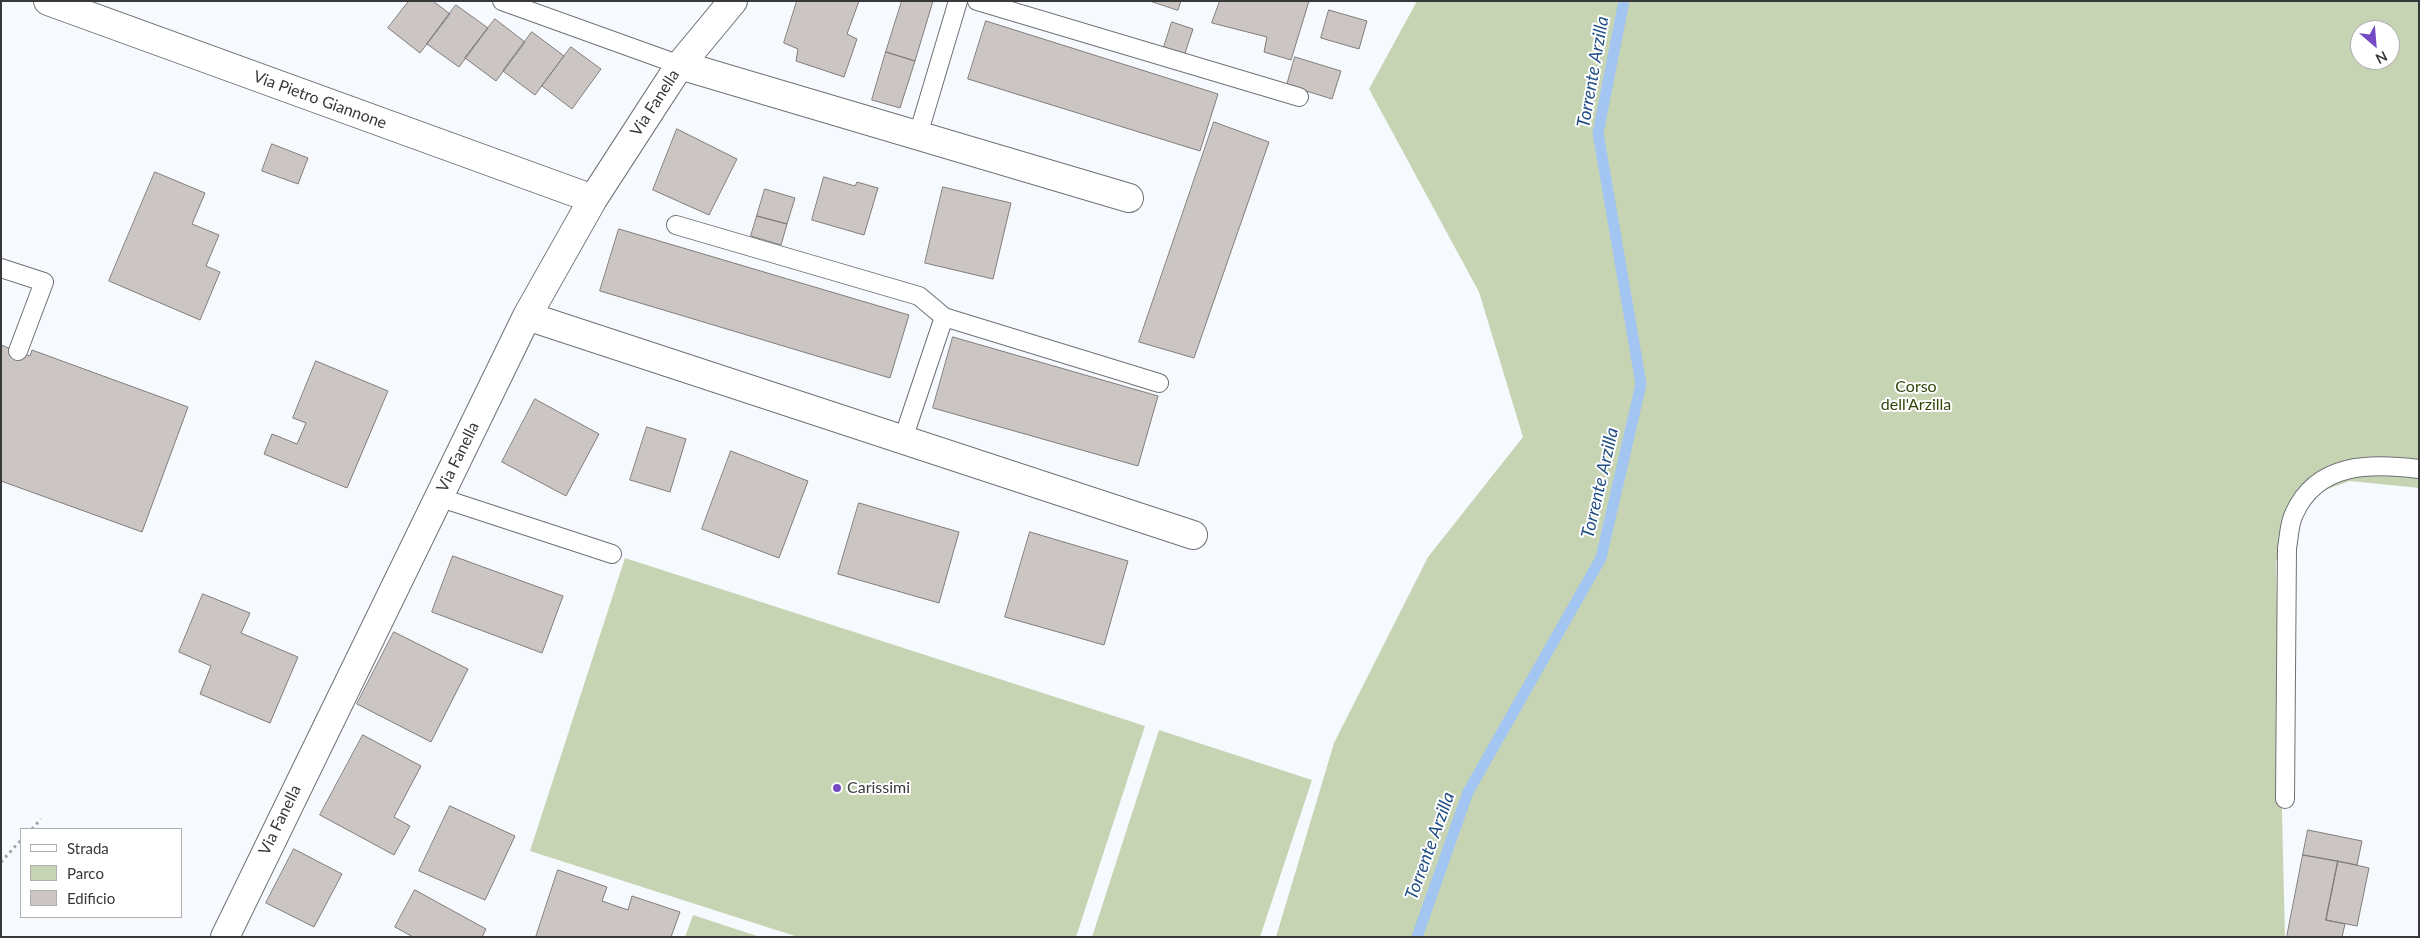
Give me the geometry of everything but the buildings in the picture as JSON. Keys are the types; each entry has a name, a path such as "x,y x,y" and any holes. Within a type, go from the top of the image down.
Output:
{"street":[{"name":"Via Pietro Giannone","path":"48,1 593,199"},
{"name":"Via Fanella","path":"225,937 527,316 593,199 680,65 733,1"},
{"path":"680,65 1129,198"},
{"path":"527,316 1193,535"}],"lane":[{"path":"502,1 680,65"},
{"path":"918,136 958,1"},
{"path":"977,1 1299,97"},
{"path":"676,225 919,296 944,317 1159,383"},
{"path":"1,268 44,282 18,352"},
{"path":"903,439 944,317"},
{"path":"2285,799 2287,548 2293,514 2312,487 2344,469 2386,465 2419,469"},
{"path":"438,497 612,554"}],"path":[{"path":"33,828 41,820"},
{"path":"1,862 20,841"}],"green space":[{"name":"Corso dell'Arzilla","path":"1417,1 2419,1 2419,488 2350,481 2300,499 2276,562 2285,937 1276,937 1334,743 1428,557 1523,437 1479,292 1369,89"},
{"name":"Carissimi","path":"625,558 1145,726 1076,937 798,937 530,851"},
{"path":"1159,730 1312,780 1260,937 1092,937"},
{"path":"693,915 760,937 685,937"}],"waterway":[{"name":"Torrente Arzilla","path":"1417,937 1468,792 1601,558 1641,384 1598,133 1624,1"}],"place":[{"name":"Carissimi","path":"837,788"}]}
